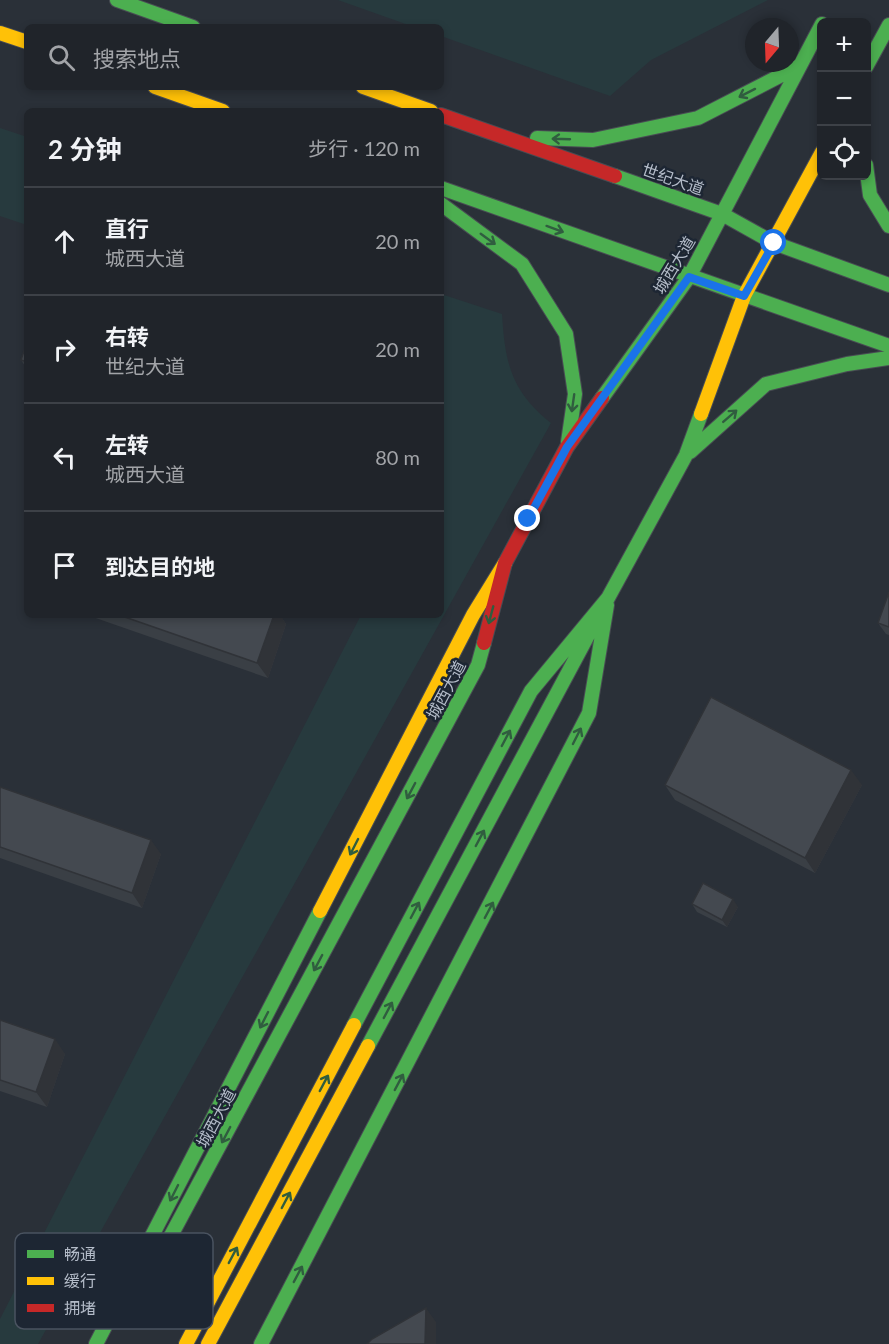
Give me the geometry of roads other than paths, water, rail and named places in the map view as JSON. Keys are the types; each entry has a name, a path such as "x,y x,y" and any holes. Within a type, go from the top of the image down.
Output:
{"main road":[{"path":"117,0 185,24"},
{"name":"城西大道","path":"825,18 830,8"},
{"path":"871,59 889,25"},
{"name":"城西大道","path":"799,66 817,32"},
{"path":"0,33 24,41"},
{"path":"505,137 593,140 698,118 787,72"},
{"name":"城西大道","path":"173,1233 478,665 505,563 567,447 689,277 796,72"},
{"path":"164,90 214,108"},
{"path":"372,90 422,108"},
{"name":"世纪大道","path":"444,116 722,214 774,243 889,285"},
{"path":"208,1344 686,455 744,296 817,161"},
{"path":"868,180 870,195 889,226"},
{"path":"444,189 889,346"},
{"path":"444,206 522,264 566,334 575,394 567,447"},
{"path":"686,455 766,384 848,364 889,358"},
{"path":"154,1233 473,615 505,563"},
{"path":"213,1293 531,691 608,598"},
{"path":"261,1344 515,861 589,713 608,598"},
{"path":"96,1344 104,1329"},
{"name":"城西大道","path":"119,1334 122,1329"},
{"path":"186,1344 194,1329"}]}
